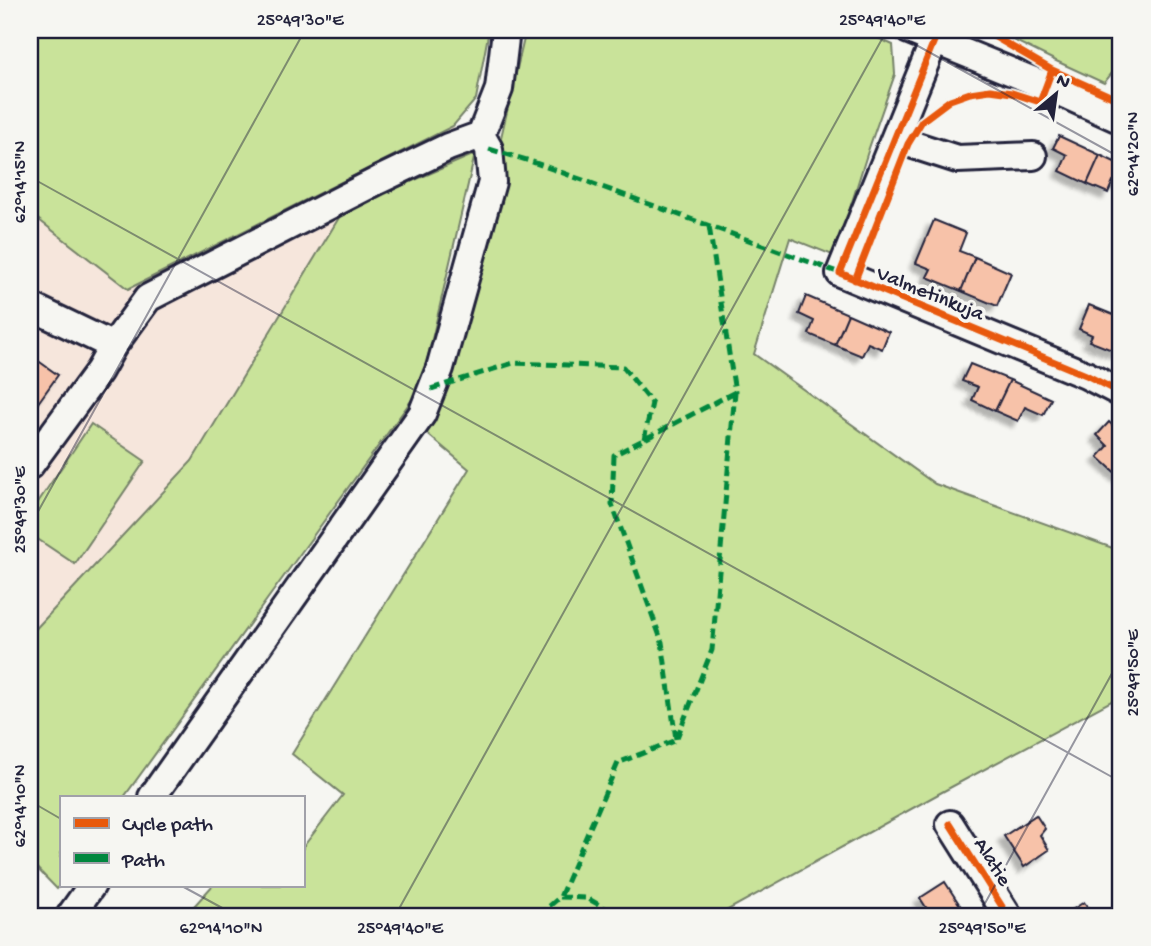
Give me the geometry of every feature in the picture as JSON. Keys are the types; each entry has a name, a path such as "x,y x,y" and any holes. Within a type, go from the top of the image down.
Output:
{"street":[{"path":"30,465 99,371 113,346 148,298 379,180 448,147 481,135 499,89 506,30"},
{"path":"909,30 1121,120"},
{"name":"Valmetinkuja","path":"934,41 840,273 1086,375 1121,393"},
{"path":"153,796 422,414 440,368 492,182 489,149 481,135"},
{"path":"895,139 957,159 1033,156"},
{"path":"30,306 113,346"},
{"name":"Alatie","path":"950,824 1008,916"},
{"path":"71,916 91,886"}],"shaded area":[{"path":"453,126 475,154 343,211 192,461 30,635 30,414 57,375 30,355 30,213 128,289"}],"green space":[{"path":"30,30 489,30 476,99 453,126 128,289 30,213"},
{"path":"526,30 860,30 893,45 895,74 835,256 790,238 754,354 935,484 1121,551 1121,696 717,916 185,916 212,886 304,886 304,846 343,795 292,754 469,469 419,427 442,391"},
{"path":"993,30 1121,30 1121,62 1104,83"},
{"path":"475,154 421,387 125,796 60,796 60,885 57,889 30,861 30,635 192,461 343,211"},
{"path":"91,424 145,461 75,564 30,534 30,514"}],"building":[{"path":"1059,136 1100,155 1087,184 1060,171 1067,155 1053,148"},
{"path":"1100,155 1121,165 1121,185 1113,181 1108,193 1087,184"},
{"path":"934,220 966,233 959,251 975,257 961,291 927,277 931,269 916,263"},
{"path":"975,257 1011,273 997,306 961,291"},
{"path":"806,296 848,314 835,345 809,334 814,321 799,314"},
{"path":"1089,305 1121,318 1121,342 1117,352 1089,341 1092,335 1079,329"},
{"path":"848,314 889,332 882,349 868,343 862,356 835,345"},
{"path":"30,355 58,375 30,414"},
{"path":"970,364 1010,380 995,411 972,400 978,387 962,381"},
{"path":"1010,380 1051,399 1043,415 1025,407 1018,421 995,411"},
{"path":"1109,422 1121,433 1120,477 1098,457 1108,446 1097,435"},
{"path":"1036,815 1045,829 1040,835 1049,850 1024,867 1004,836"},
{"path":"945,882 965,913 960,916 923,916 929,912 920,898"},
{"path":"1084,902 1094,916 1063,916"}],"marked path":[{"path":"489,149 530,161 840,273"},
{"path":"538,916 560,897 618,763 676,740 712,650 735,392 709,226"},
{"path":"431,389 513,363 623,367 652,403 644,439"},
{"path":"676,739 662,642 612,504 614,455 735,392"},
{"path":"560,897 587,898 619,916"}],"cycle path":[{"path":"983,30 1052,70 1121,101"},
{"path":"934,41 840,273 1086,375 1121,393"},
{"path":"855,280 908,144 922,121 950,100 970,93 990,90 1012,93 1040,102 1052,70"},
{"path":"950,824 1008,916"}]}
